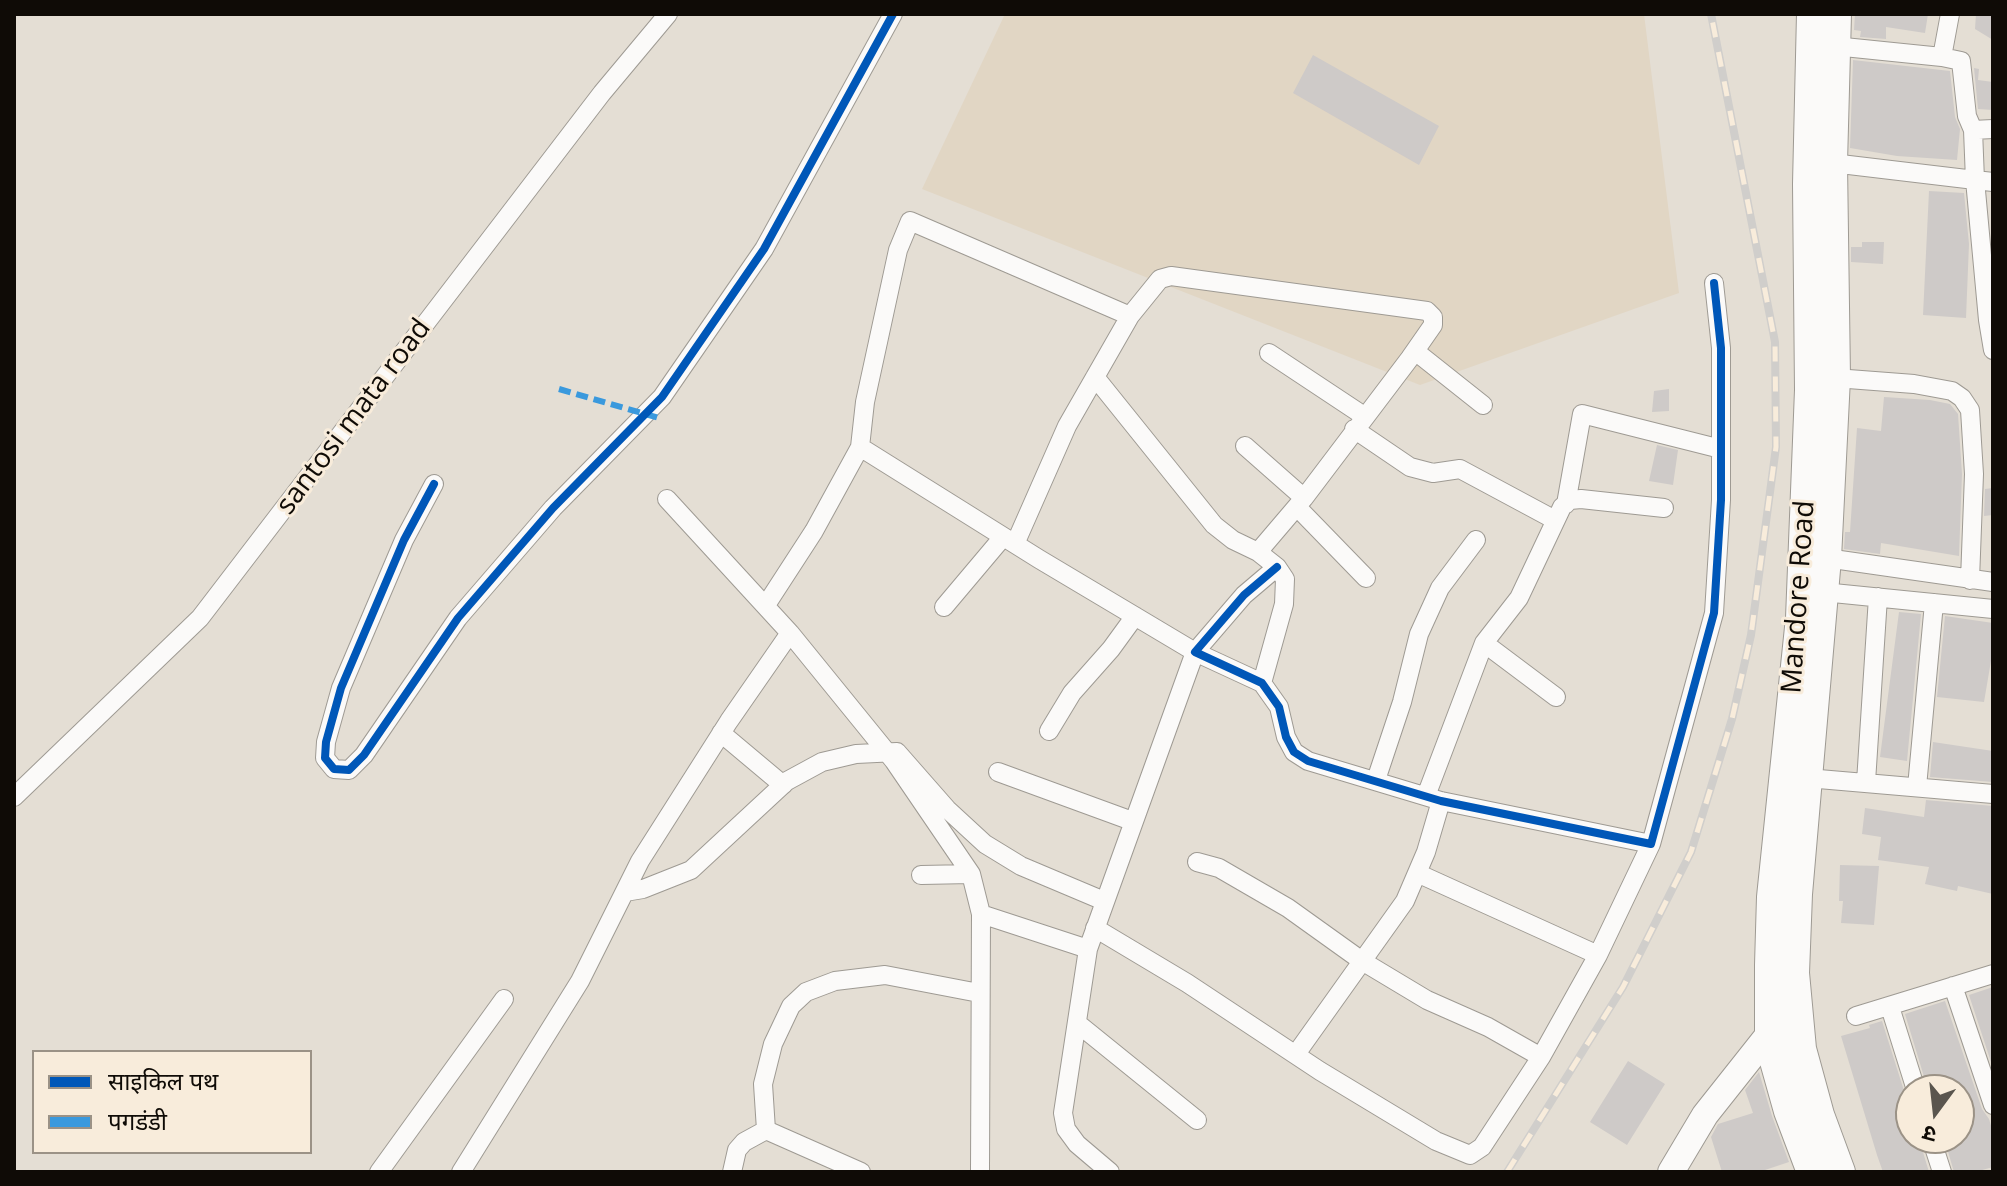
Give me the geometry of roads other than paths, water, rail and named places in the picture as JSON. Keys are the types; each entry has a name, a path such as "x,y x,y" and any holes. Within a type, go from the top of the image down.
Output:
{"highway":[{"name":"Mandore Road","path":"1812,14 1808,169 1808,435 1801,618 1772,897 1770,1033 1789,1111 1812,1172"},
{"name":"Mandore Road","path":"1836,14 1832,163 1835,378 1826,558 1794,973 1797,1024 1815,1102 1840,1172"}],"main road":[{"path":"1671,1172 1705,1115 1770,1033"}],"street":[{"name":"santosi mata road","path":"14,797 200,618 592,106 668,14"},
{"path":"434,484 404,540 341,688 326,742 325,758 334,769 349,770 364,755 458,618 553,508 662,397 764,249 893,14"},
{"path":"1942,57 1950,14"},
{"path":"1834,46 1961,61 1967,116 1984,181 1993,350"},
{"path":"1973,130 1993,129"},
{"path":"1832,163 1984,181"},
{"path":"766,605 814,531 860,447 865,402 898,250 910,221 1130,316"},
{"path":"944,607 1009,541 1067,426 1130,316 1160,279 1184,277 1427,311 1433,317 1433,325 1415,351 1258,552"},
{"path":"1095,928 1436,1141 1470,1155 1482,1147 1541,1057 1598,955 1651,844 1714,613 1721,500 1721,348 1714,283"},
{"path":"1415,351 1483,405"},
{"path":"1269,353 1410,467 1433,473 1460,469 1555,520"},
{"path":"1095,377 1214,525 1233,540 1258,552 1277,567 1285,579 1284,604 1262,683"},
{"path":"1835,378 1914,384 1952,391 1962,398 1970,410 1974,474 1970,580"},
{"path":"1566,504 1582,414 1721,449"},
{"path":"1245,446 1300,502 1366,578"},
{"path":"860,447 1009,541 1195,652 1262,683 1279,707 1286,737 1294,752 1308,761 1434,799 1651,844"},
{"path":"667,499 790,633 887,753 971,874 981,914 980,1172"},
{"path":"1296,1054 1405,901 1417,873 1434,799 1484,643 1525,588 1555,520 1570,500 1664,508"},
{"path":"1376,780 1402,702 1419,634 1440,588 1476,540"},
{"path":"1826,558 1993,582"},
{"path":"1110,1172 1077,1144 1066,1129 1063,1113 1088,949 1195,652 1244,595 1277,567"},
{"path":"1823,592 1993,609"},
{"path":"1866,782 1878,597"},
{"path":"1917,787 1934,603"},
{"path":"1049,731 1072,693 1135,616"},
{"path":"461,1172 580,981 640,861 721,733 790,633"},
{"path":"1484,643 1556,697"},
{"path":"721,733 783,785"},
{"path":"625,892 643,889 691,870 783,785 822,762 856,754 897,752 947,809 985,844 1021,866 1104,901"},
{"path":"998,772 1132,821"},
{"path":"1807,778 1993,794"},
{"path":"1197,862 1219,868 1288,908 1362,961 1427,1000 1488,1027 1541,1057"},
{"path":"1417,873 1598,955"},
{"path":"921,875 971,874"},
{"path":"981,914 1088,949"},
{"path":"1856,1016 1993,974"},
{"path":"766,1130 763,1084 773,1044 791,1006 806,992 835,981 885,975 979,993"},
{"path":"1953,986 1993,1105"},
{"path":"379,1172 504,999"},
{"path":"1890,1007 1911,1074"},
{"path":"1077,1023 1197,1120"},
{"path":"732,1172 737,1150 744,1142 766,1130"},
{"path":"766,1130 861,1172"}],"railway":[{"path":"1507,1172 1623,987 1691,852 1732,719 1751,635 1776,447 1775,342 1711,14"}]}
